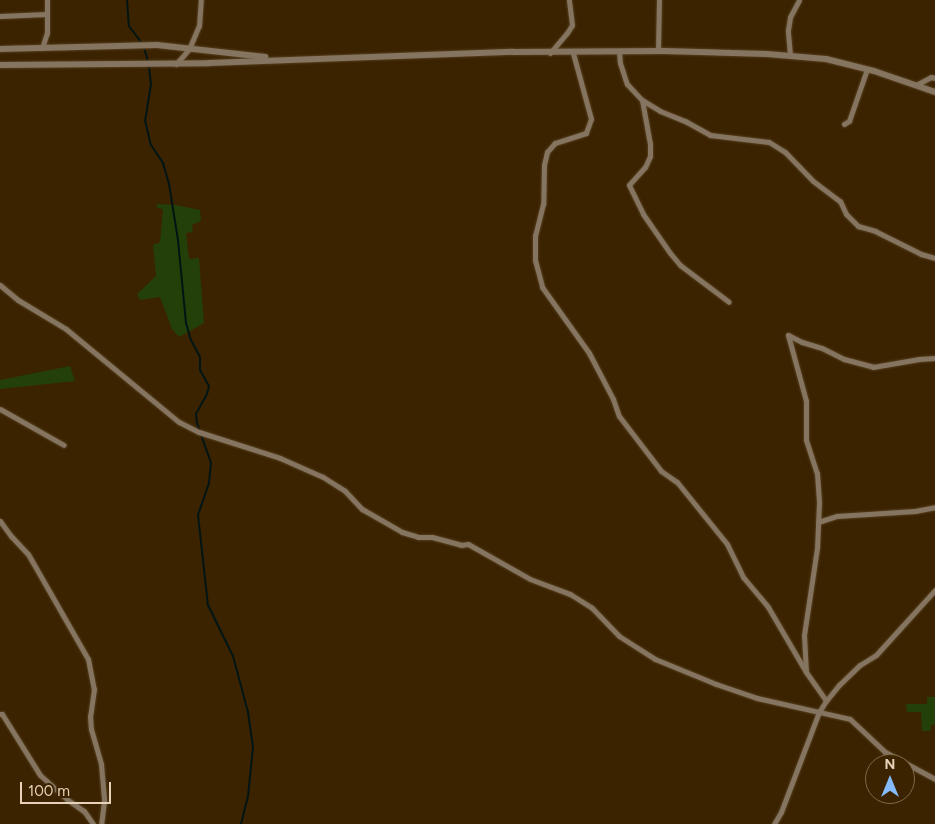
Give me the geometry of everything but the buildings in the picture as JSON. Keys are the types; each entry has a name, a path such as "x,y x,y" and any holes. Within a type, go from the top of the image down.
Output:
{"street":[{"path":"42,48 47,33 47,0"},
{"path":"176,64 189,49 199,26 202,0"},
{"path":"550,53 568,34 572,25 569,0"},
{"path":"658,51 659,0"},
{"path":"790,55 788,30 790,17 799,0"},
{"path":"0,16 47,14"},
{"path":"0,49 157,45 281,59"},
{"path":"0,65 176,64 281,59 658,51 790,55 826,59 867,69 935,92"},
{"path":"619,52 620,63 627,84 642,100 660,111 685,121 710,135 769,142 785,152 813,181 840,201 846,214 858,226 875,230 921,254 935,258"},
{"path":"573,53 591,119 586,133 554,143 547,152 544,165 543,204 536,235 535,260 542,287 589,353 619,416 661,471 677,482 727,544 743,577 768,607 806,672 826,701"},
{"path":"844,124 849,121 867,69"},
{"path":"916,86 931,77 935,78"},
{"path":"642,100 650,144 650,156 645,167 630,185 643,214 670,254 680,265 729,302"},
{"path":"0,285 18,300 66,329 179,422 200,432 280,458 315,473 345,491 362,509 402,532 418,538 432,538 461,545 468,544 530,579 570,594 592,608 619,636 655,659 716,684 757,698 850,720 885,752 935,778"},
{"path":"806,672 804,635 818,548 817,473 806,440 806,401 788,335 844,359 873,367 935,358"},
{"path":"0,409 64,445"},
{"path":"818,522 837,516 915,511 935,507"},
{"path":"0,521 28,554 88,659 94,690 90,716 91,729 100,764 104,801 101,824"},
{"path":"774,824 781,812 819,712 826,701 839,684 860,665 876,655 935,590"},
{"path":"0,714 2,714 40,775 84,811 93,824"}],"green space":[{"path":"157,204 176,205 200,210 201,221 192,225 193,232 186,233 189,259 199,258 204,323 179,337 172,329 160,297 140,300 137,294 156,276 153,245 160,242 163,209 157,208"},
{"path":"70,366 75,381 0,389 0,380"},
{"path":"927,697 935,697 935,724 931,725 930,731 922,731 921,712 907,712 906,704 927,704"}],"waterway":[{"path":"127,0 129,26 142,43"},
{"path":"144,47 148,62"},
{"path":"149,66 151,84 145,120 151,145 163,163 169,184 178,240 186,323 191,340 200,357 200,370 209,386 207,394 196,414 197,423 211,463 209,483 198,515 208,605 233,656 248,712 253,747 248,796 241,824"}]}
